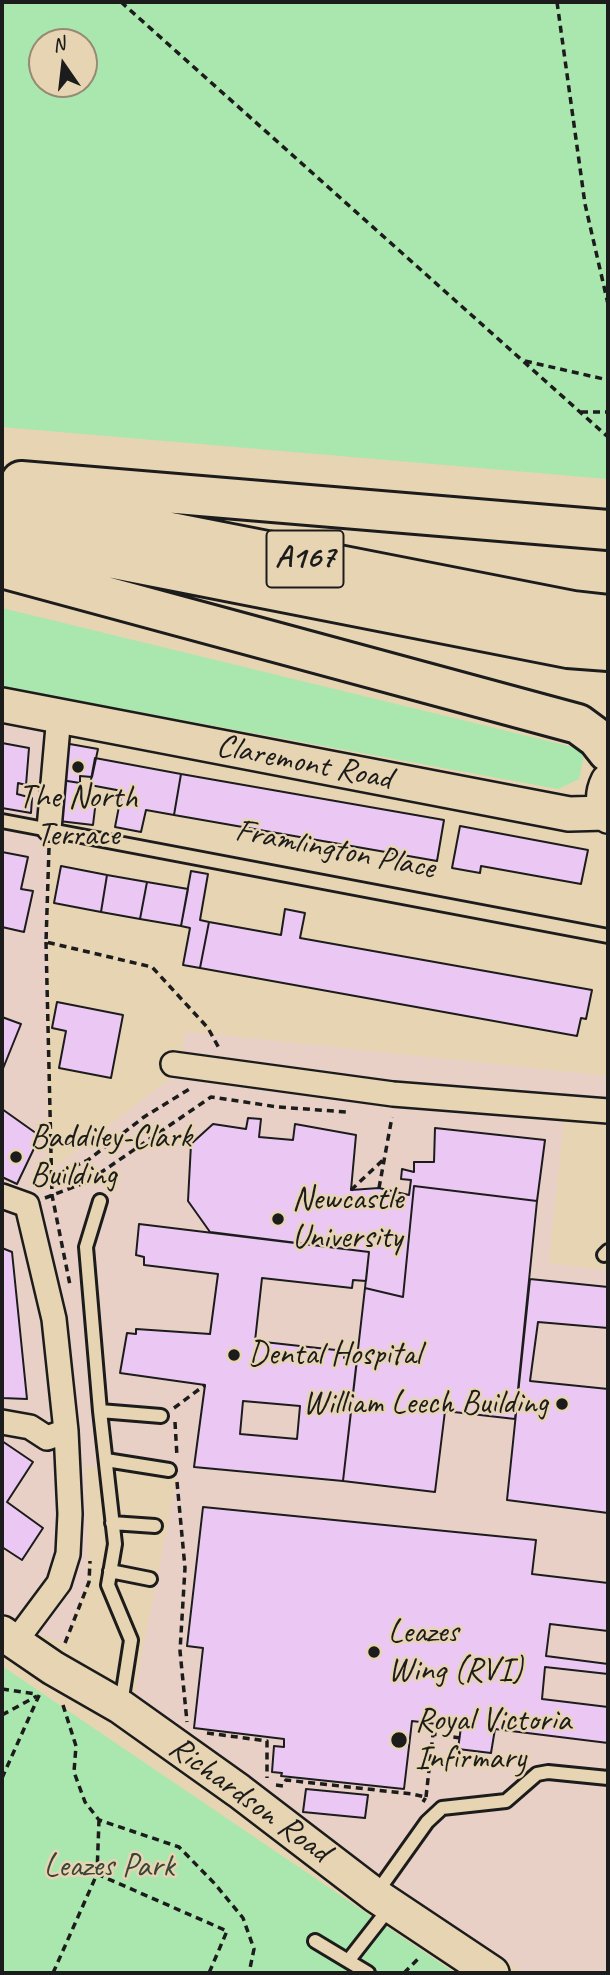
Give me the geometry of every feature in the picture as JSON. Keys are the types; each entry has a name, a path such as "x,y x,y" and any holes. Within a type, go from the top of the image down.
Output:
{"highway":[{"path":"2,479 608,530"},
{"name":"A167","path":"2,499 546,606 608,615"},
{"name":"A167","path":"2,537 568,648 608,651"},
{"path":"2,568 552,716 578,724 597,738 608,752"}],"street":[{"name":"Claremont Road","path":"2,705 569,814 596,815 608,803"},
{"path":"49,829 59,715"},
{"path":"173,1064 393,1094 608,1111"},
{"path":"2,1196 27,1205 54,1319 66,1431 70,1514 68,1554 58,1583 9,1638"},
{"path":"2,1422 30,1427 47,1438 66,1431"},
{"name":"Richardson Road","path":"9,1638 53,1668 121,1707 239,1791 383,1900 492,1973"}],"lane":[{"name":"Framlington Place","path":"2,821 608,936"},
{"path":"100,1200 86,1247 115,1544 108,1585 131,1640 121,1707"},
{"path":"100,1411 161,1416"},
{"path":"106,1460 173,1470"},
{"path":"112,1522 155,1526"},
{"path":"110,1571 149,1579"},
{"path":"348,1961 427,1822 442,1808 506,1801 537,1774 548,1772 608,1778"},
{"path":"315,1941 368,1973"}],"path":[{"path":"121,2 608,437"},
{"path":"557,2 584,204 608,303"},
{"path":"523,361 608,380"},
{"path":"579,412 608,412"},
{"path":"49,829 46,942 152,967 208,1028 231,1070 194,1087 144,1117 88,1160 52,1177"},
{"path":"27,1205 87,1182 211,1097 278,1107 354,1112"},
{"path":"379,1188 392,1115"},
{"path":"351,1190 384,1159"},
{"path":"173,1470 177,1432 173,1406 205,1385"},
{"path":"177,1482 185,1568 180,1651 188,1731"},
{"path":"2,1689 38,1695"},
{"path":"41,1689 52,1696"},
{"path":"2,1715 38,1695"},
{"path":"2,1778 38,1695"},
{"path":"63,1704 76,1746 74,1772 85,1802 99,1820 179,1847 188,1856 243,1919 254,1949 249,1973"},
{"path":"201,1733 267,1741 267,1784 283,1786 286,1780 426,1797"},
{"path":"418,1808 426,1797 433,1734 460,1738"},
{"path":"53,1973 97,1874 99,1820"},
{"path":"97,1874 227,1931 209,1973"}],"shaded area":[{"name":"Newcastle University","path":"2,725 44,732 41,812 49,862 47,1173 181,1070 185,1031 608,1076 608,1118 564,1119 549,1263 608,1270 608,1973 524,1973 410,1896 133,1699 177,1477 85,1466 88,1580 65,1644 2,1618"}],"green space":[{"path":"2,2 608,2 608,479 2,427"},
{"path":"2,608 585,750 579,779 558,789 2,687"},
{"name":"Leazes Park","path":"2,1666 455,1973 2,1973"}],"building":[{"path":"2,743 29,748 26,785 18,783 17,794 32,798 31,813 2,808"},
{"name":"The North Terrace","path":"64,743 98,749 92,777 80,776 80,783 61,780"},
{"path":"95,758 181,774 174,815 146,810 141,832 115,827 122,791 90,785"},
{"path":"181,774 444,820 437,861 174,815"},
{"path":"61,780 80,783 78,798 96,800 93,825 59,821"},
{"path":"460,826 588,850 581,884 481,866 480,873 452,868"},
{"path":"2,852 28,857 21,889 33,891 24,932 2,927"},
{"path":"61,866 107,875 101,912 54,903"},
{"path":"191,871 208,874 200,920 209,922 200,968 183,965 190,928 181,926"},
{"path":"107,875 147,882 140,919 101,912"},
{"path":"147,882 188,889 181,926 140,919"},
{"path":"285,909 305,913 300,938 592,990 586,1019 581,1018 577,1036 200,968 209,922 281,935"},
{"path":"57,1002 123,1015 111,1078 59,1068 66,1031 52,1028"},
{"name":"Baddiley-Clark Building","path":"2,1017 21,1024 2,1071"},
{"name":"Baddiley-Clark Building","path":"2,1109 40,1136 17,1184 2,1177"},
{"path":"248,1118 261,1119 259,1137 293,1140 295,1124 356,1135 351,1190 379,1188 409,1195 411,1180 401,1179 402,1169 414,1172 414,1162 434,1162 435,1128 545,1140 537,1201 414,1186 403,1297 365,1288 369,1252 210,1232 188,1201 191,1144 213,1124 246,1129"},
{"path":"414,1186 537,1201 515,1419 445,1411 435,1492 343,1481 365,1288 403,1297"},
{"name":"Dental Hospital","path":"139,1224 369,1252 366,1281 353,1280 352,1288 262,1278 255,1341 345,1351 344,1358 357,1360 343,1481 194,1467 205,1385 120,1373 127,1333 136,1334 136,1329 210,1334 218,1274 144,1265 144,1257 136,1255","holes":["243,1401 300,1406 297,1439 240,1434"]},
{"path":"2,1248 12,1252 27,1399 2,1398"},
{"name":"William Leech Building","path":"530,1279 608,1287 608,1328 538,1322 530,1381 608,1389 608,1513 507,1500"},
{"path":"2,1441 33,1462 7,1502 43,1528 22,1560 2,1547"},
{"name":"Leazes Wing (RVI)","path":"203,1507 536,1540 532,1574 608,1583 608,1631 550,1624 546,1656 608,1664 608,1674 545,1667 542,1699 608,1707 608,1743 495,1729 491,1753 458,1749 461,1727 412,1721 404,1789 281,1776 282,1773 272,1772 274,1746 284,1747 284,1739 194,1728 203,1648 187,1646"},
{"path":"306,1789 368,1795 365,1818 303,1812"}],"place":[{"name":"The North Terrace","path":"78,767"},
{"name":"Baddiley-Clark Building","path":"16,1157"},
{"name":"Newcastle University","path":"278,1219"},
{"name":"Dental Hospital","path":"234,1355"},
{"name":"William Leech Building","path":"562,1404"},
{"name":"Leazes Wing (RVI)","path":"374,1652"},
{"name":"Royal Victoria Infirmary","path":"399,1740"}]}
